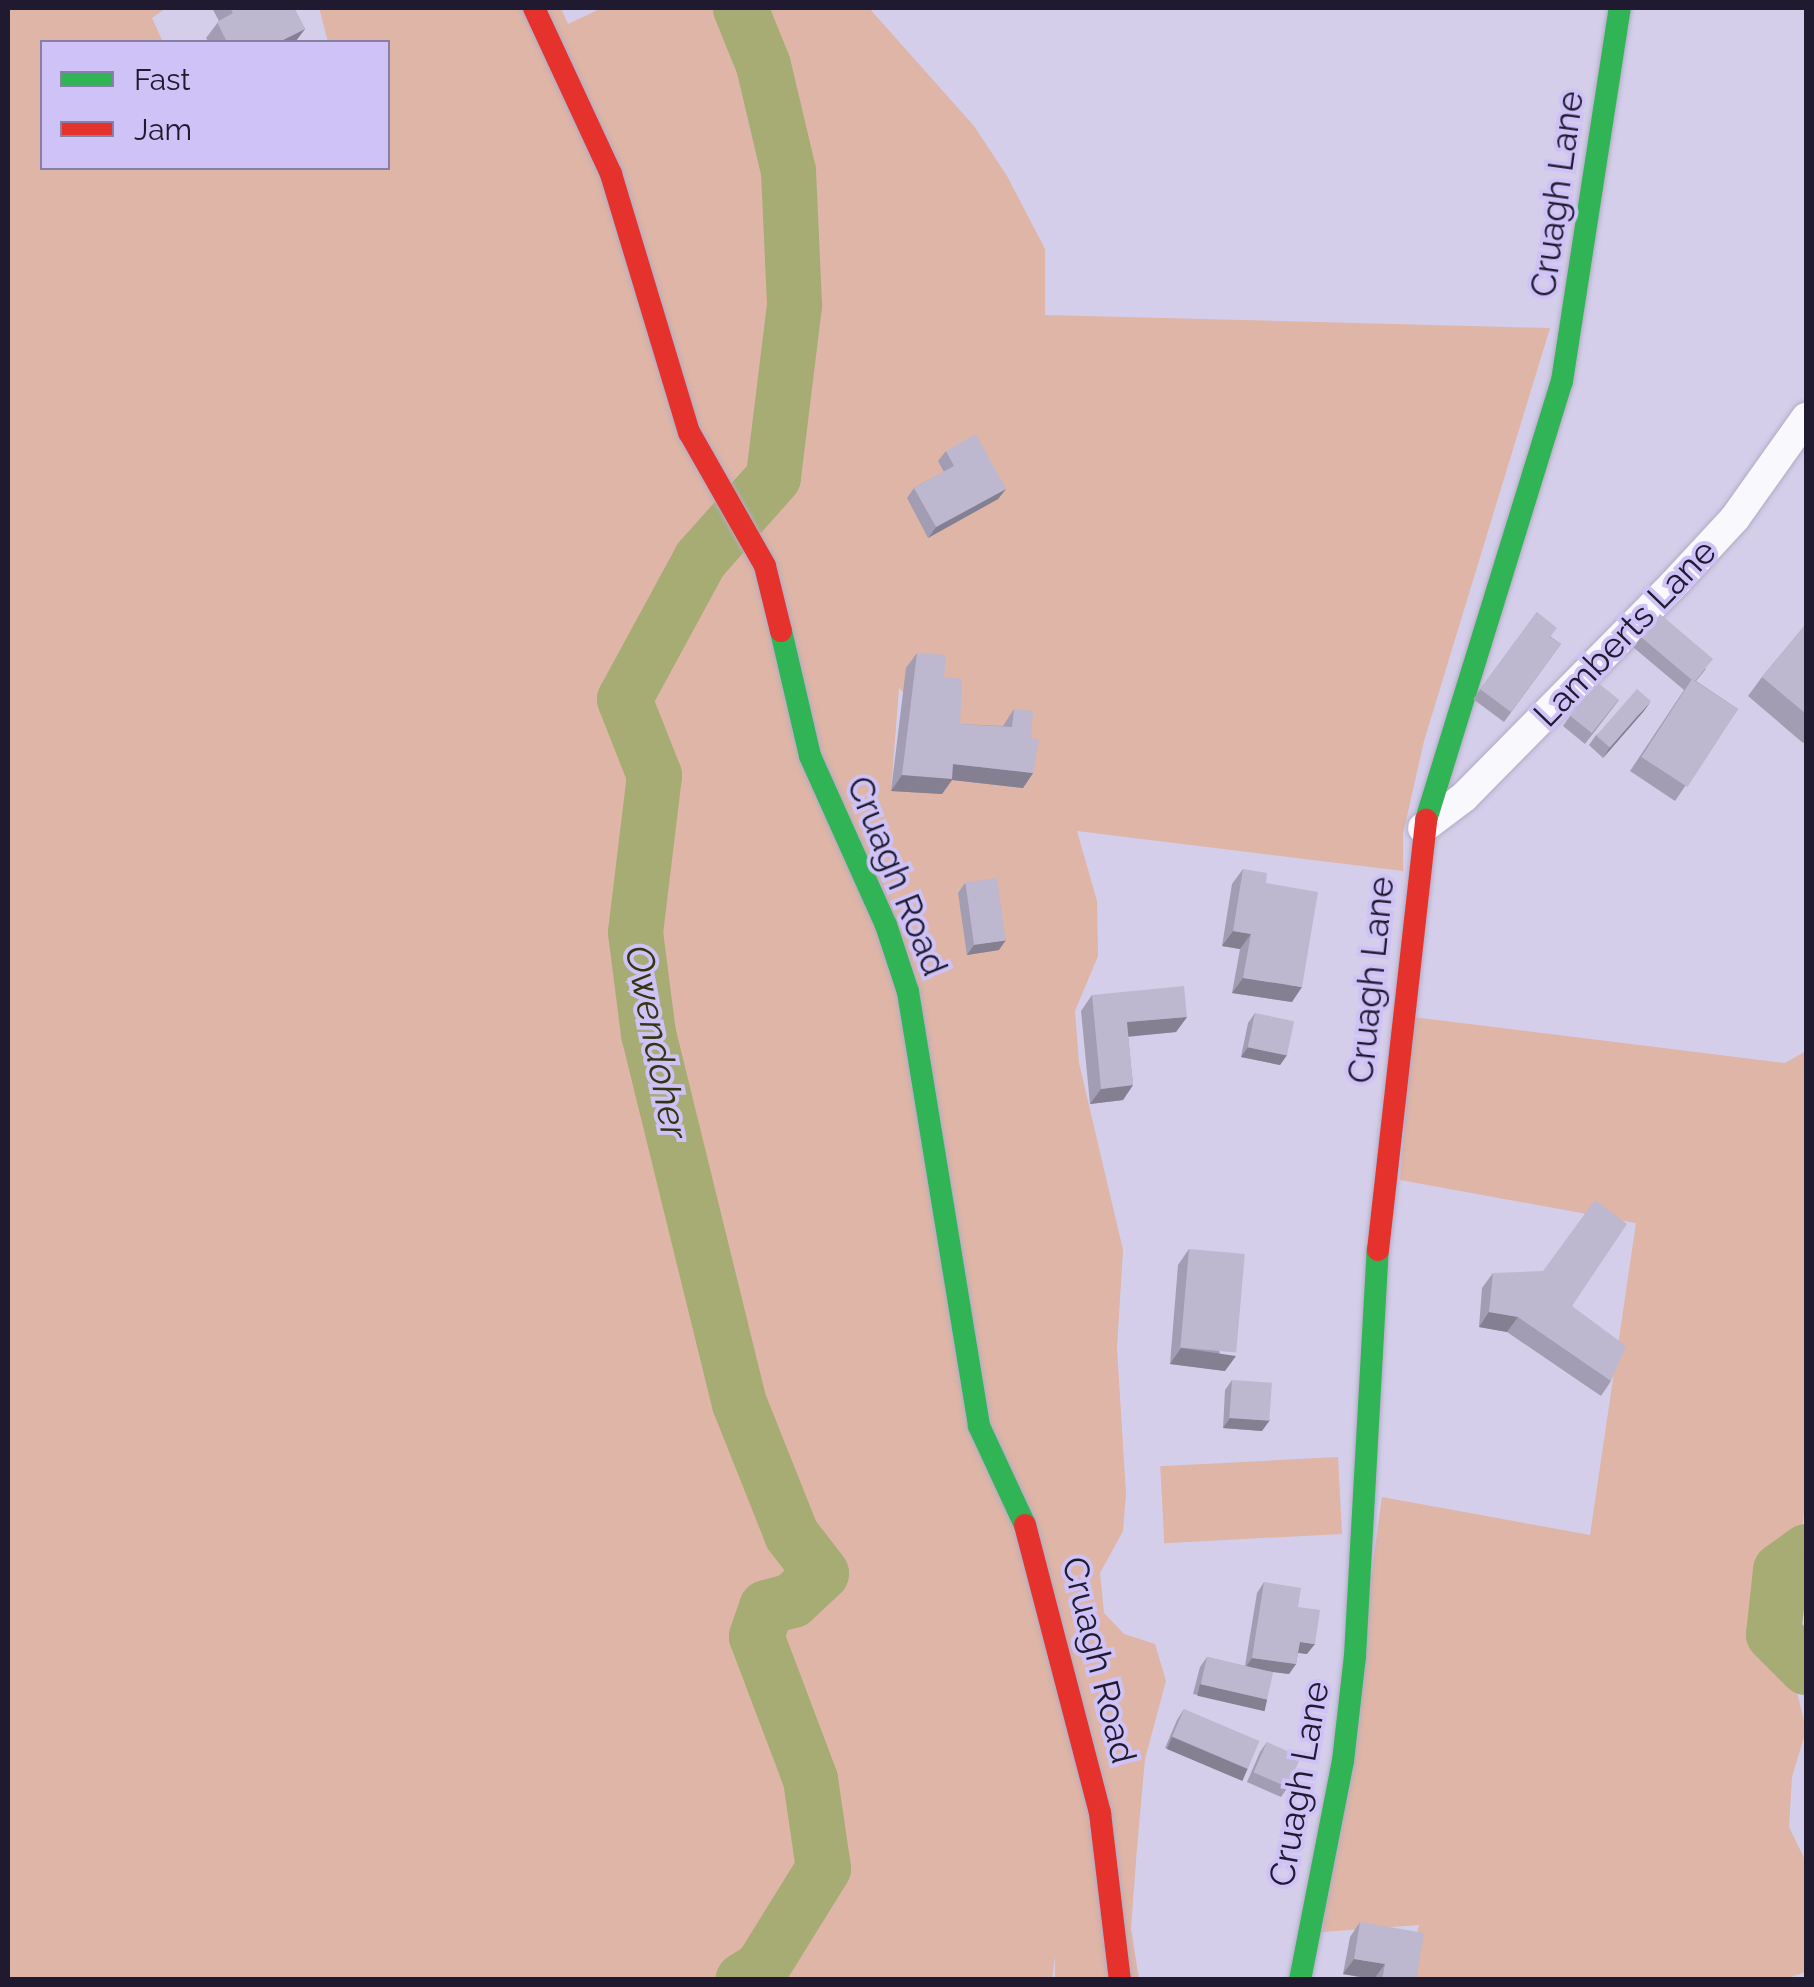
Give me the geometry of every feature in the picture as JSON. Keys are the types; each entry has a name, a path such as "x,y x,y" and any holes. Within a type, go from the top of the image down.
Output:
{"main road":[{"name":"Cruagh Road","path":"534,8 611,174 689,432 750,532 765,566 810,756 908,992 979,1426 1036,1549 1104,1829 1120,1980"},
{"name":"Cruagh Lane","path":"1300,1980 1343,1761 1355,1656 1382,1189 1423,828 1562,381 1580,299 1620,8"}],"street":[{"name":"Lamberts Lane","path":"1423,828 1464,797 1608,654 1735,518 1806,418"}],"shaded area":[{"path":"8,8 166,8 152,18 162,40 40,40 40,170 390,170 390,40 327,40 319,8 561,8 568,24 602,8 869,8 974,126 1007,176 1045,249 1045,315 1550,328 1424,741 1403,834 1403,871 1077,831 1097,901 1098,956 1075,1011 1079,1063 1123,1250 1117,1348 1126,1494 1123,1531 1100,1573 1104,1613 1124,1634 1155,1644 1166,1681 1145,1759 1131,1928 1139,1979 1055,1979 1055,1956 1052,1980 8,1980","holes":["899,688 949,739 1001,742 943,779 891,791"]},
{"path":"1413,1017 1785,1063 1806,1051 1806,1493 1789,1658 1806,1730 1792,1777 1789,1827 1806,1862 1806,1972 1782,1980 1408,1979 1419,1925 1322,1932 1382,1497 1590,1535 1636,1223 1400,1180"},
{"path":"1338,1457 1342,1534 1164,1543 1160,1466"}],"building":[{"path":"230,8 294,8 305,29 283,40 226,40 217,22 233,13"},
{"path":"976,434 1006,489 936,527 914,488 954,466 946,451"},
{"path":"1537,612 1557,628 1550,637 1561,644 1511,712 1480,689"},
{"path":"1660,614 1713,659 1695,681 1641,637"},
{"path":"1806,624 1806,714 1762,677"},
{"path":"917,653 946,655 944,677 962,679 960,724 1012,727 1014,709 1033,711 1031,738 1039,740 1033,773 953,764 952,779 902,775"},
{"path":"1692,679 1738,709 1687,787 1641,757"},
{"path":"1597,682 1619,700 1592,733 1570,715"},
{"path":"1637,689 1651,701 1610,748 1596,736"},
{"path":"1243,869 1267,873 1266,883 1318,892 1302,987 1243,978 1251,934 1233,931"},
{"path":"997,878 1006,940 974,945 965,882"},
{"path":"1184,986 1187,1017 1127,1022 1133,1085 1101,1089 1092,995"},
{"path":"1255,1013 1294,1021 1287,1056 1248,1047"},
{"path":"1595,1200 1627,1224 1572,1306 1626,1346 1611,1381 1518,1317 1489,1312 1493,1273 1543,1271"},
{"path":"1189,1249 1245,1254 1236,1353 1180,1348"},
{"path":"1232,1380 1272,1383 1269,1421 1229,1418"},
{"path":"1264,1582 1301,1588 1298,1607 1320,1610 1315,1644 1300,1642 1296,1664 1252,1658"},
{"path":"1207,1657 1273,1672 1267,1700 1201,1684"},
{"path":"1184,1709 1259,1741 1248,1769 1172,1737"},
{"path":"1267,1742 1301,1757 1287,1787 1254,1772"},
{"path":"1360,1922 1424,1933 1416,1980 1382,1980 1385,1964 1354,1959"}],"waterway":[{"name":"Owendoher","path":"740,8 763,65 788,171 794,305 773,477 700,559 624,699 654,775 635,932 648,1033 739,1403 791,1534 821,1573 792,1600 766,1607 756,1636 810,1779 823,1868 761,1968 742,1980"},
{"path":"1806,1551 1780,1570 1773,1634 1806,1667"}],"traffic: fast":[{"path":"1426,820 1562,381 1620,8"},
{"path":"781,631 810,756 886,925 908,992 979,1426 1025,1525"},
{"path":"1300,1980 1343,1761 1355,1656 1378,1250"}],"traffic: jam":[{"path":"534,8 611,174 689,432 765,566 781,631"},
{"path":"1378,1250 1426,820"},
{"path":"1025,1525 1100,1813 1120,1980"}]}
